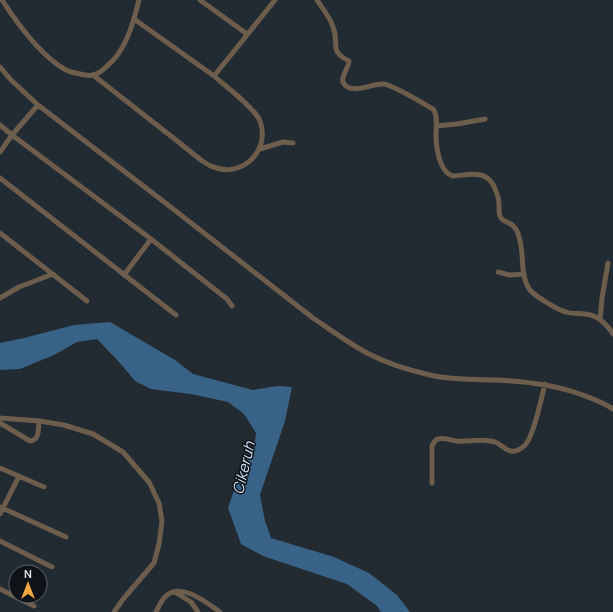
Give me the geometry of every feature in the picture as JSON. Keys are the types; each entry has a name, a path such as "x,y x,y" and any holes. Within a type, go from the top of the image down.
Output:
{"street":[{"path":"2,0 18,24 41,51 67,71 92,75 100,72 114,60 119,53 130,32 139,0"},
{"path":"200,0 247,34"},
{"path":"214,76 275,0"},
{"path":"317,0 327,14 334,29 336,50 341,57 349,61 348,68 343,76 344,84 353,89 384,84 433,110 435,112 438,153 445,171 449,175 453,176 480,175 490,180 498,198 501,219 511,224 518,233 526,283 534,294 560,310 591,315 606,324 613,334"},
{"path":"92,75 188,150 211,166 224,170 235,169 249,162 260,149 262,129 260,120 254,111 214,76 134,19"},
{"path":"0,67 11,80 38,105 313,318 366,352 385,362 430,376 461,380 523,381 545,384 588,397 608,405 613,409"},
{"path":"0,152 12,135 38,105"},
{"path":"436,126 484,119"},
{"path":"0,126 151,238 227,299 232,306"},
{"path":"260,149 283,142 293,143"},
{"path":"0,178 176,315"},
{"path":"0,233 87,301"},
{"path":"124,275 151,238"},
{"path":"600,320 608,263"},
{"path":"498,272 510,275 524,274"},
{"path":"0,298 19,287 53,274"},
{"path":"432,483 432,446 438,439 457,441 492,441 512,452 523,447 528,441 532,432 545,384"},
{"path":"0,418 39,421 93,434 123,452 149,482 159,503 162,521 159,544 154,562 114,612"},
{"path":"0,423 30,441 38,437 39,421"},
{"path":"0,468 44,488"},
{"path":"19,476 1,510 66,537"},
{"path":"0,541 52,567"},
{"path":"0,589 34,606"},
{"path":"156,612 166,596 174,592 188,592 201,598 220,612"},
{"path":"174,592 191,602 198,612"}],"water":[{"name":"Cikeruh","path":"110,322 175,360 193,374 253,390 277,386 292,387 285,421 260,495 265,521 271,538 334,557 369,573 397,595 410,612 381,612 377,606 347,584 263,556 241,544 228,508 239,476 254,449 256,433 244,414 228,402 191,394 151,389 135,381 97,339 77,342 54,355 20,369 0,370 0,343 74,325"}]}
